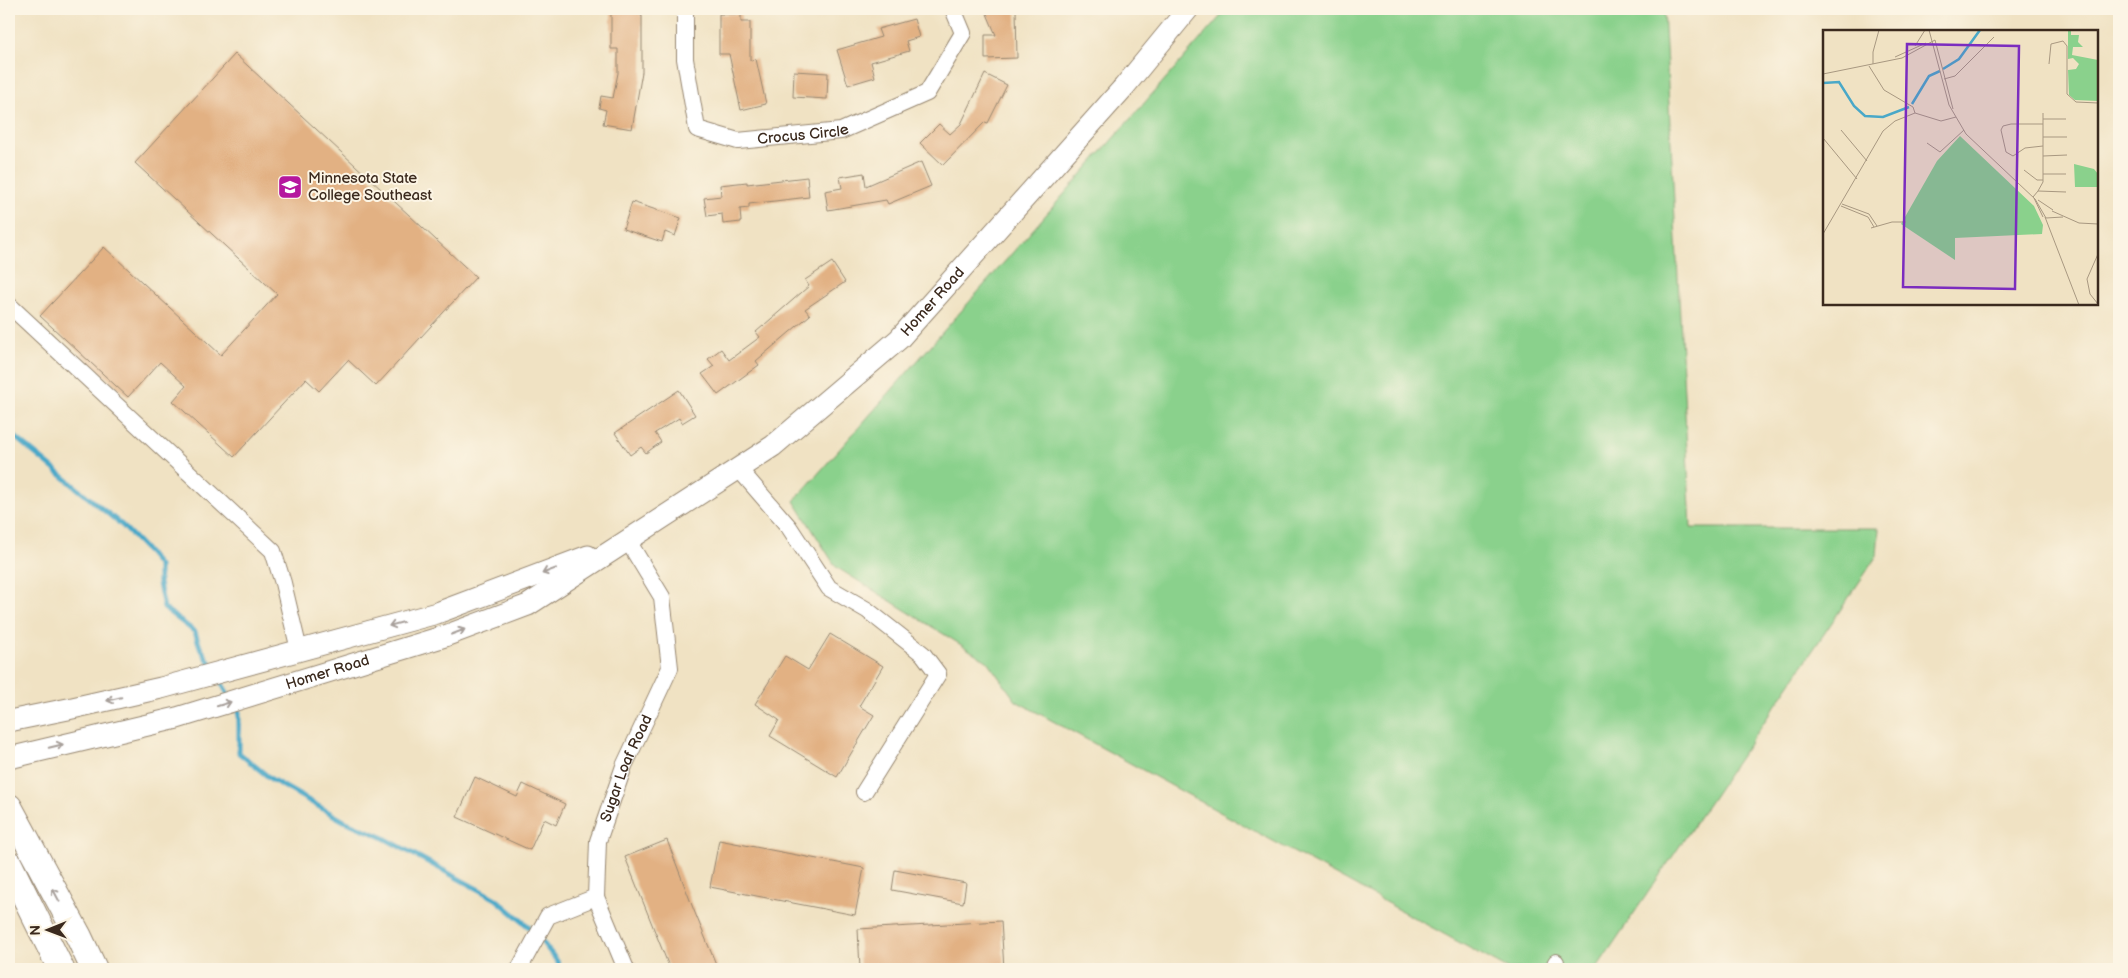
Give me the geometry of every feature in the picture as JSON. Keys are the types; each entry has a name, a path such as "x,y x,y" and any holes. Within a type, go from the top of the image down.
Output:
{"main road":[{"path":"9,807 79,937 94,969"},
{"path":"9,864 59,966"},
{"path":"9,902 59,966"}],"street":[{"name":"Crocus Circle","path":"685,9 685,59 697,129 738,141 841,131 927,93 963,33 952,9"},
{"name":"Homer Road","path":"9,758 177,718 445,636 528,605 773,446 899,339 1124,87 1188,9"},
{"path":"9,306 273,551 284,583 299,650"},
{"path":"738,468 789,527 829,588 867,610 924,654 938,674 864,792"},
{"name":"Homer Road","path":"9,721 161,688 437,613 628,541"},
{"name":"Sugar Loaf Road","path":"596,897 598,841 624,766 670,668 662,597 628,541"},
{"path":"519,969 548,916 596,897 626,969"}],"green space":[{"path":"1227,9 1664,9 1691,528 1879,528 1877,556 1596,969 1508,969 1016,701 987,661 836,567 794,501"}],"building":[{"path":"611,9 640,9 642,16 642,72 632,129 603,124 606,110 599,108 601,96 613,98 618,73 618,49 611,49"},
{"path":"985,9 1016,9 1017,58 985,59 985,35 996,35"},
{"path":"719,14 741,14 741,22 750,22 750,60 756,59 766,104 741,110 729,54 719,54"},
{"path":"914,19 919,37 906,41 909,51 871,62 875,77 848,85 837,50 881,37 878,29"},
{"path":"235,54 476,277 376,386 348,360 319,391 306,379 234,457 173,401 186,386 160,362 128,397 40,316 104,247 221,355 277,294 135,163"},
{"path":"794,71 828,73 827,99 793,97"},
{"path":"985,74 1007,85 988,123 985,122 943,165 920,143 939,124 950,134 961,124"},
{"path":"921,162 931,186 888,204 886,200 828,210 825,191 842,188 840,177 864,173 866,186"},
{"path":"807,177 809,197 749,204 749,208 740,209 741,222 723,224 722,214 707,216 704,198 721,196 720,185"},
{"path":"632,202 681,218 675,236 665,232 662,242 623,229"},
{"path":"832,262 845,282 805,309 810,315 756,361 759,365 718,395 702,374 714,366 708,359 721,349 729,360 760,337 756,332 809,286 805,280"},
{"path":"679,390 695,415 682,423 679,418 655,433 661,442 646,453 641,447 630,455 615,433"},
{"path":"830,634 883,666 859,706 874,715 837,777 770,736 779,720 755,704 785,656 808,670"},
{"path":"475,777 517,797 523,784 565,804 556,825 544,819 530,850 457,817"},
{"path":"667,840 718,969 670,969 625,857"},
{"path":"719,840 864,868 855,915 710,887"},
{"path":"895,870 966,883 963,903 892,890"},
{"path":"1001,921 1004,969 860,969 858,929"}],"waterway":[{"path":"9,432 123,526 144,548 159,566 159,583 164,608 195,632 200,647 213,668"},
{"path":"218,677 229,696"},
{"path":"235,705 239,711 239,753 271,779 344,821 382,837 496,899 535,932"},
{"path":"540,939 561,969"}],"place":[{"name":"Minnesota State College Southeast","path":"290,187"}]}
